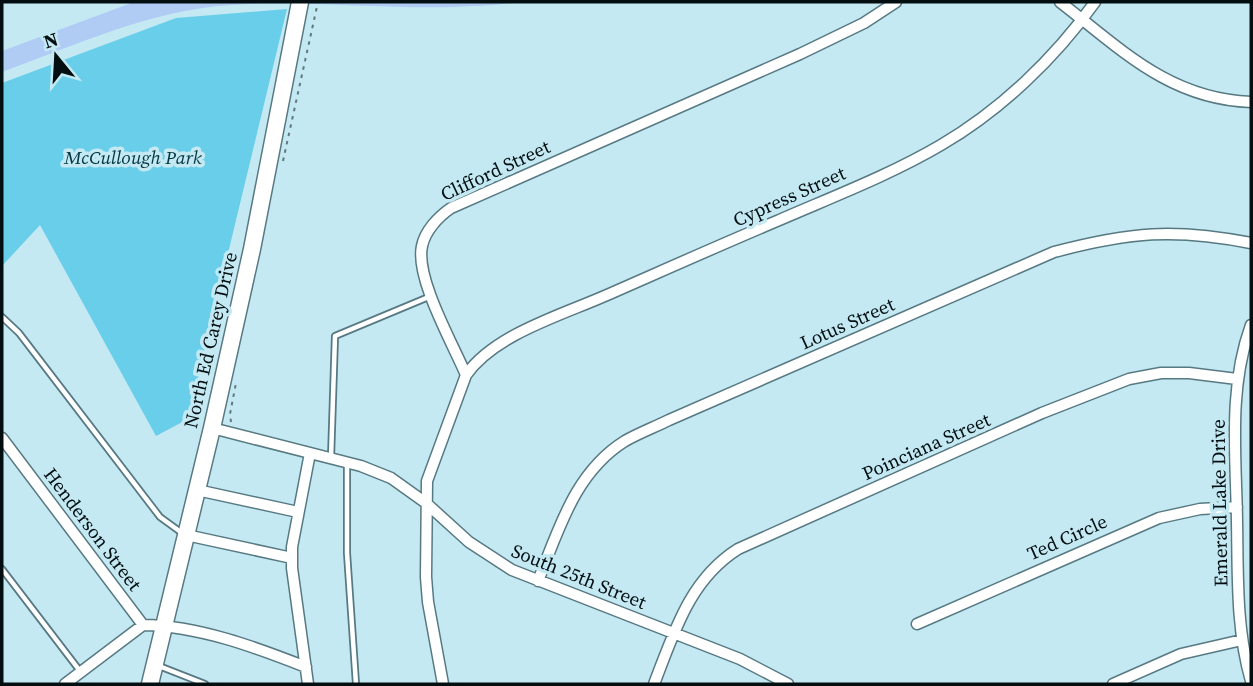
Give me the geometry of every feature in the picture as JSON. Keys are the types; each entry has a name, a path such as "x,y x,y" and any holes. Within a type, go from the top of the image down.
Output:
{"main road":[{"name":"North Ed Carey Drive","path":"150,684 252,249 300,2"}],"street":[{"name":"Clifford Street","path":"466,375 422,267 422,244 434,223 451,208 800,54 864,23 896,2"},
{"path":"1060,2 1147,70 1172,84 1209,96 1251,102"},
{"name":"Cypress Street","path":"466,375 486,352 530,329 804,209 942,145 1013,93 1050,57 1095,2"},
{"name":"Lotus Street","path":"538,581 565,515 588,473 625,442 669,420 1054,252 1106,239 1145,234 1210,235 1251,243"},
{"name":"Emerald Lake Drive","path":"1251,325 1243,348 1234,400 1238,605 1251,681"},
{"name":"Poinciana Street","path":"654,684 681,616 704,578 738,549 1042,413 1129,379 1161,373 1189,373 1237,379"},
{"path":"443,684 426,576 428,472 466,375"},
{"name":"South 25th Street","path":"212,428 331,458 391,478 426,503 482,552 512,570 740,659 788,684"},
{"name":"Henderson Street","path":"2,438 143,625"},
{"path":"308,684 292,558 310,453"},
{"path":"197,491 298,512"},
{"name":"Ted Circle","path":"918,624 1159,517 1200,509 1237,507"},
{"path":"186,535 292,558"},
{"path":"65,684 143,625 164,625 190,630 242,644 306,667"},
{"path":"1113,684 1181,654 1242,640"}],"lane":[{"path":"331,458 335,336 432,296"},
{"path":"2,317 19,332 160,517 186,535"},
{"path":"347,463 347,553 356,684"},
{"path":"2,569 81,672"},
{"path":"155,665 205,684"}],"path":[{"path":"281,172 318,2"}],"green space":[{"name":"McCullough Park","path":"287,9 188,419 156,436 40,225 2,266 2,83 176,18"}],"shaded area":[{"path":"134,2 518,2 454,7 287,3 201,8 114,30 2,72 2,51"}]}
